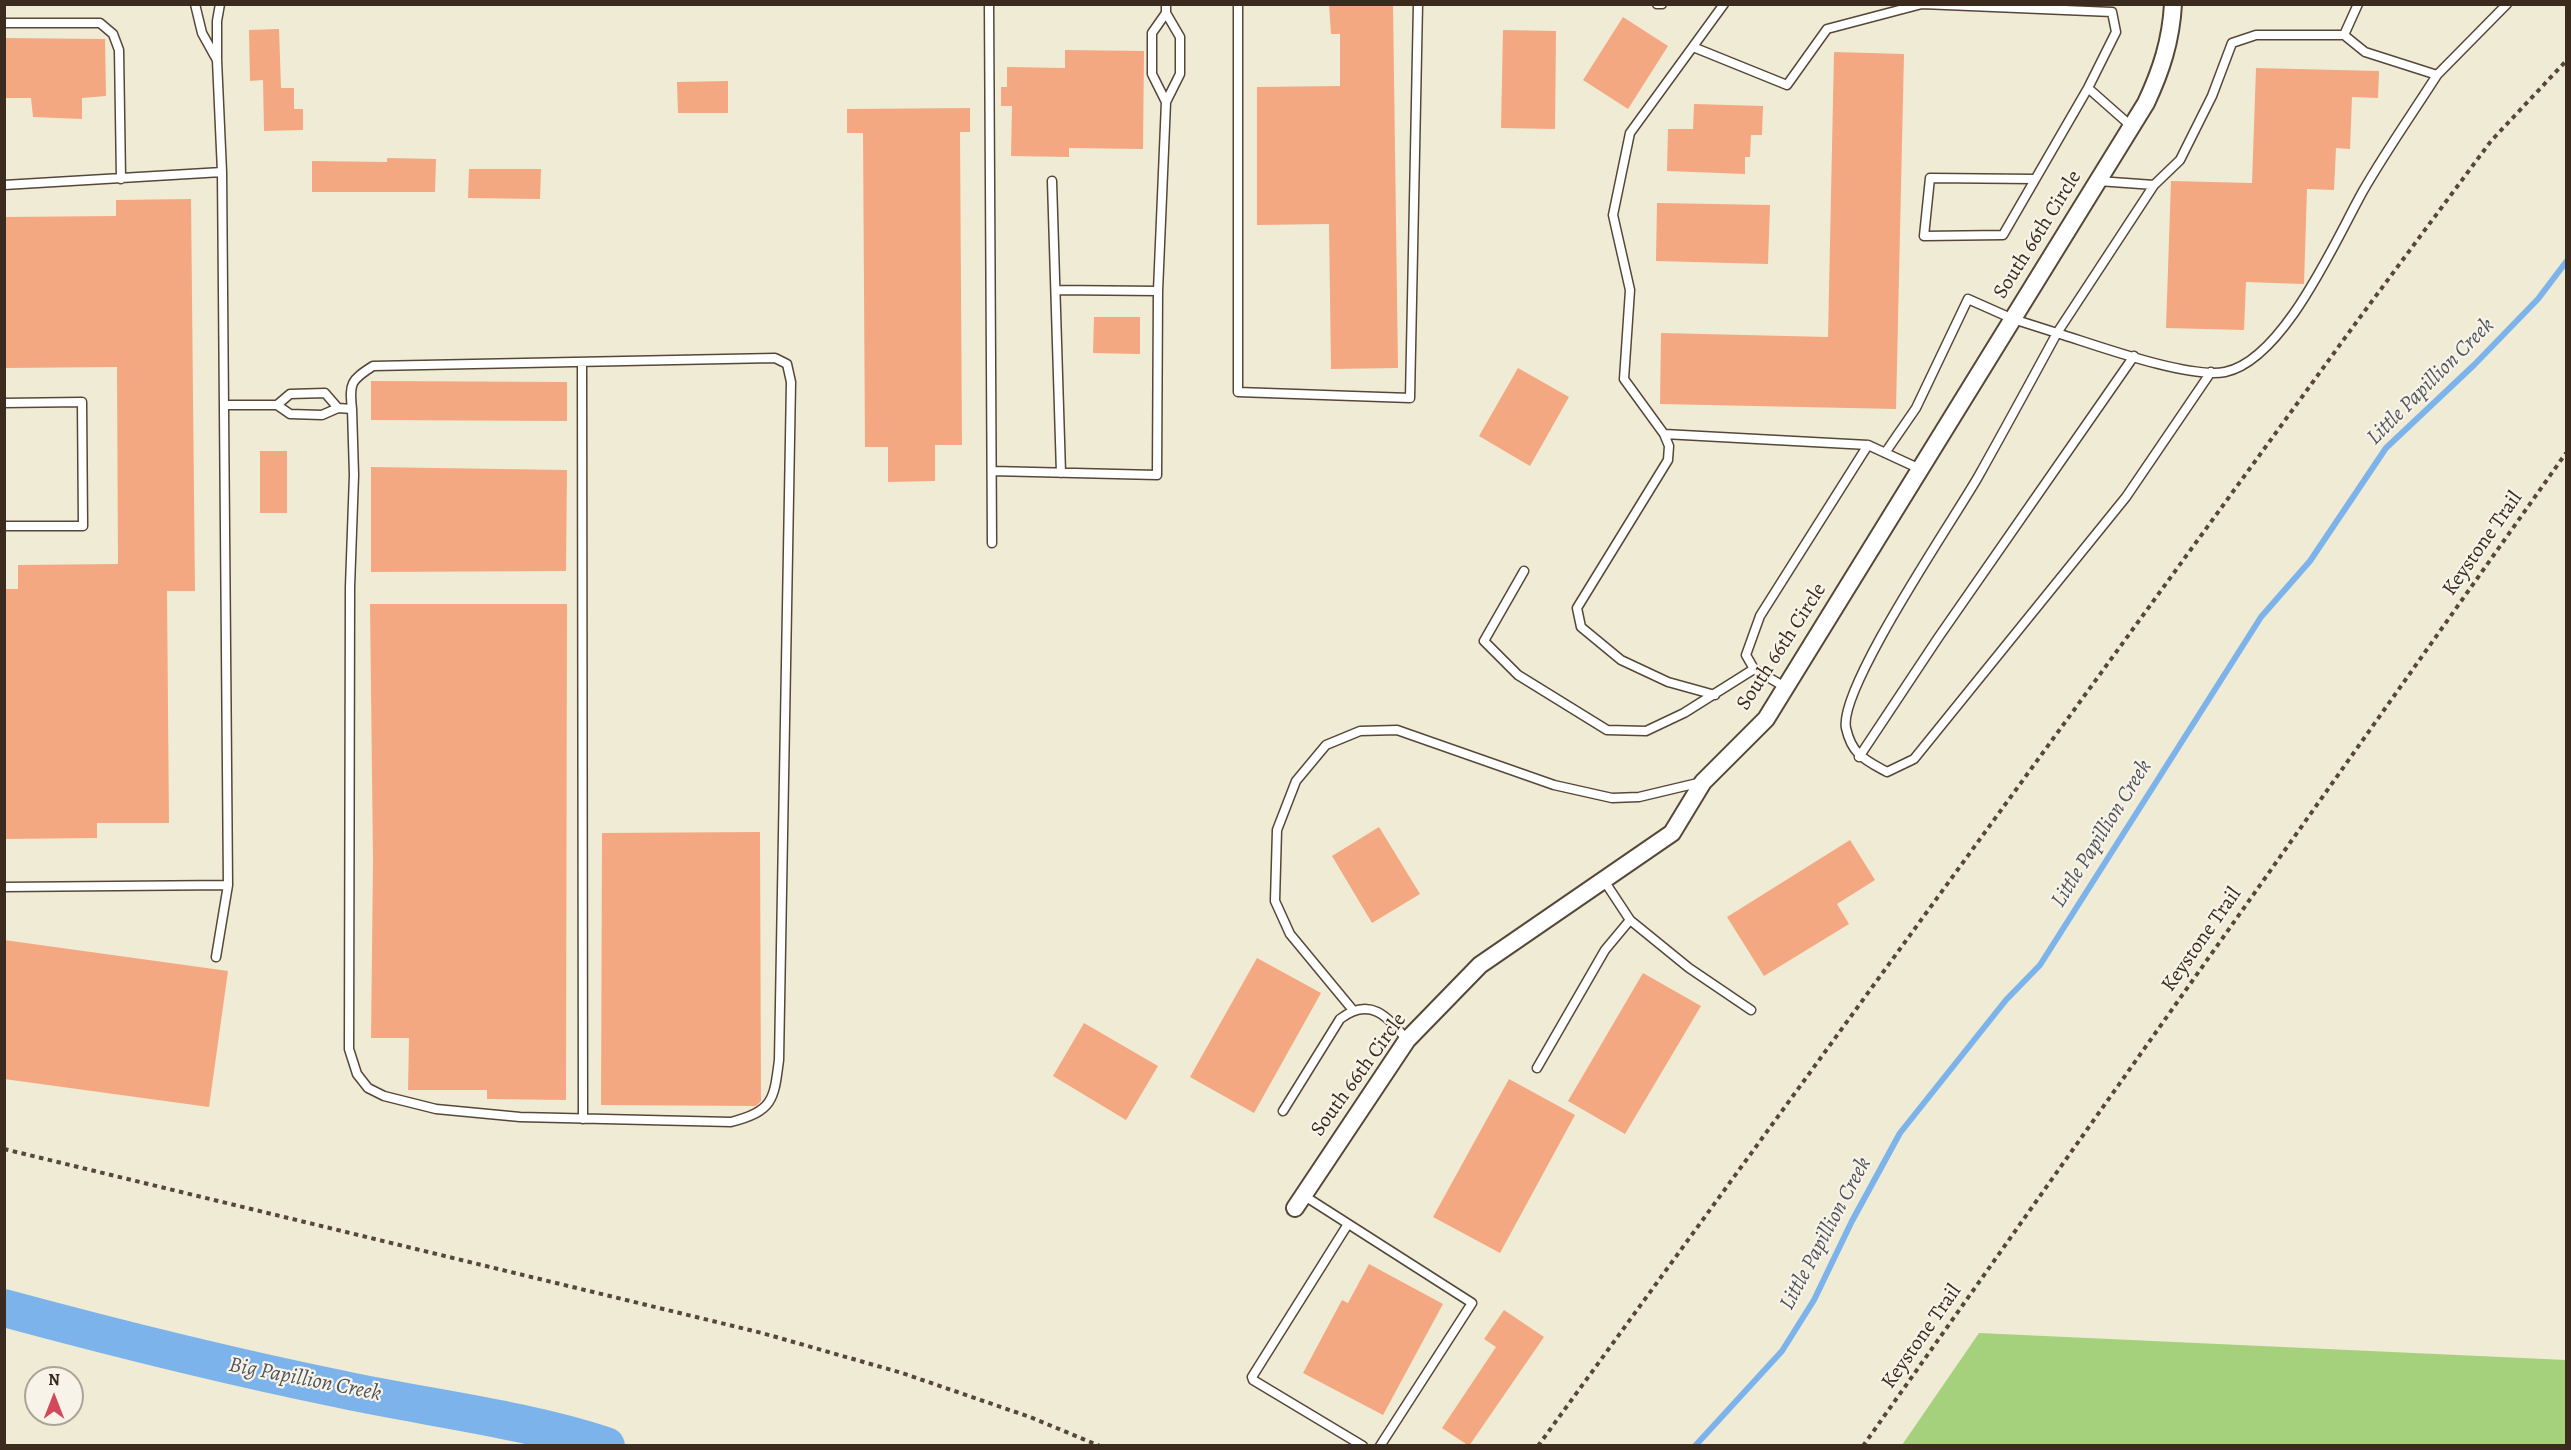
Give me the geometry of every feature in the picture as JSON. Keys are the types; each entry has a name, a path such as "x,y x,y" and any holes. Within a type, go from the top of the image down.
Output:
{"street":[{"name":"South 66th Circle","path":"1299,1202 1407,1040 1480,965 1603,878 1672,833 1703,782 1766,719 2131,126 2160,72 2168,46 2173,4"}],"lane":[{"path":"195,4 202,33 217,60"},
{"path":"216,957 228,885 222,172 217,60 217,21 220,4"},
{"path":"989,4 992,543"},
{"path":"1238,4 1238,392 1410,398 1418,4"},
{"path":"1657,4 1662,4"},
{"path":"1715,695 1668,682 1621,660 1581,627 1577,608 1668,460 1669,446 1664,434 1624,379 1630,290 1613,215 1630,133 1725,4"},
{"path":"1693,47 1787,85 1827,29 1923,4 2112,12 2116,32 2088,88 2036,179 2003,235 1924,237 1930,178 2036,179"},
{"path":"2344,35 2358,4"},
{"path":"1885,453 1916,408 1968,299 2013,319 2187,371 2225,372 2245,364 2286,327 2317,277 2364,190 2437,75 2507,4"},
{"path":"992,471 1157,475 1158,291 1166,102 1180,74 1180,37 1166,9"},
{"path":"1166,9 1152,33 1152,74 1166,102"},
{"path":"4,24 100,23 113,34 119,50 121,179"},
{"path":"2211,372 2126,497 1914,759 1887,772 1859,757 1846,727 1851,696 1881,638 1978,477 2057,333 2154,185 2180,160 2212,96 2232,43 2256,35 2344,35 2365,52 2437,75"},
{"path":"2088,88 2131,126"},
{"path":"4,185 222,172"},
{"path":"2098,180 2154,185"},
{"path":"1052,181 1061,473"},
{"path":"1056,290 1158,291"},
{"path":"1859,757 1938,638 2134,356"},
{"path":"775,358 787,364 791,382 779,1048 775,1096 754,1116 731,1122 583,1119 520,1117 436,1109 384,1096 369,1088 355,1066 349,1049 352,409 349,387 357,376 373,366 775,358"},
{"path":"582,362 583,1119"},
{"path":"277,405 290,394 326,393 338,408"},
{"path":"4,403 82,402 84,459 83,526 4,526"},
{"path":"224,405 277,405 290,414 322,415 338,408 352,409"},
{"path":"1664,434 1868,445 1920,469"},
{"path":"1785,687 1754,669 1746,655 1760,616 1868,445"},
{"path":"1524,571 1484,641 1518,675 1608,730 1646,731 1715,695 1754,669"},
{"path":"1352,1009 1290,934 1275,901 1277,830 1296,781 1326,745 1360,731 1397,730 1554,784 1612,798 1639,796 1703,782"},
{"path":"1603,878 1630,920 1689,968 1751,1010"},
{"path":"4,887 228,885"},
{"path":"1536,1068 1605,950 1630,920"},
{"path":"1283,1111 1340,1019 1352,1009 1368,1008 1387,1016 1407,1040"},
{"path":"1299,1202 1348,1224 1472,1303 1380,1446"},
{"path":"1348,1224 1252,1377 1253,1380 1363,1446"}],"path":[{"path":"1538,1446 2358,320 2491,141 2566,61"},
{"name":"Keystone Trail","path":"1863,1446 2566,453"},
{"path":"4,1149 762,1333 902,1373 1030,1418 1100,1446"}],"green space":[{"path":"1979,1333 2566,1360 2566,1445 1902,1445"}],"building":[{"path":"1329,4 1393,4 1398,368 1331,369 1329,224 1257,225 1257,87 1340,86 1340,34 1331,34"},
{"path":"1623,17 1668,46 1628,109 1583,80"},
{"path":"279,29 281,88 294,88 294,109 303,109 303,130 264,131 263,80 250,81 249,30"},
{"path":"1503,30 1556,31 1555,129 1501,128"},
{"path":"4,38 105,39 106,96 82,98 82,119 33,117 31,98 4,98"},
{"path":"1065,50 1144,51 1143,149 1069,148 1069,157 1011,156 1012,106 1001,106 1001,87 1007,87 1007,67 1065,68"},
{"path":"1834,52 1904,54 1896,409 1660,404 1661,333 1828,337"},
{"path":"2256,68 2379,71 2378,98 2352,97 2350,149 2336,148 2334,190 2307,189 2304,284 2246,282 2244,330 2166,328 2171,181 2252,183"},
{"path":"728,81 728,113 678,113 677,82"},
{"path":"1694,104 1763,106 1762,135 1751,135 1750,157 1745,157 1745,174 1667,171 1668,129 1693,129"},
{"path":"970,108 970,132 960,132 962,445 935,445 935,481 888,482 888,447 865,447 863,133 847,133 847,109"},
{"path":"387,158 436,159 435,192 312,192 312,161 387,162"},
{"path":"469,169 541,169 540,199 468,198"},
{"path":"191,199 195,591 167,591 169,823 97,823 97,838 4,839 4,589 18,589 18,565 118,564 117,367 4,368 4,217 116,216 116,200"},
{"path":"1657,203 1770,205 1768,264 1656,261"},
{"path":"1094,317 1140,317 1140,354 1093,353"},
{"path":"1518,368 1569,397 1530,466 1479,436"},
{"path":"371,381 567,382 567,421 371,420"},
{"path":"260,451 287,451 287,513 260,513"},
{"path":"371,467 567,470 566,571 371,572"},
{"path":"370,604 567,604 566,1100 487,1099 487,1090 408,1090 409,1038 371,1038 373,861"},
{"path":"1379,827 1420,894 1372,923 1332,856"},
{"path":"760,832 761,1101 756,1106 601,1105 602,833"},
{"path":"1850,840 1875,880 1837,904 1849,924 1764,976 1727,917"},
{"path":"4,940 228,971 209,1107 4,1079"},
{"path":"1257,958 1321,993 1254,1113 1190,1077"},
{"path":"1643,973 1701,1006 1625,1134 1568,1101"},
{"path":"1084,1023 1158,1066 1126,1120 1053,1076"},
{"path":"1509,1079 1575,1115 1500,1253 1433,1217"},
{"path":"1369,1264 1443,1304 1383,1415 1303,1373 1342,1300 1348,1303"},
{"path":"1504,1310 1544,1337 1469,1446 1442,1428 1496,1347 1484,1339"}],"waterway":[{"name":"Little Papillion Creek","path":"1695,1446 1782,1351 1814,1300 1852,1221 1900,1133 2006,1000 2040,965 2261,617 2310,561 2386,448 2474,365 2538,299 2566,262"},
{"name":"Big Papillion Creek","path":"4,1308 255,1371 541,1428 606,1446"}]}
